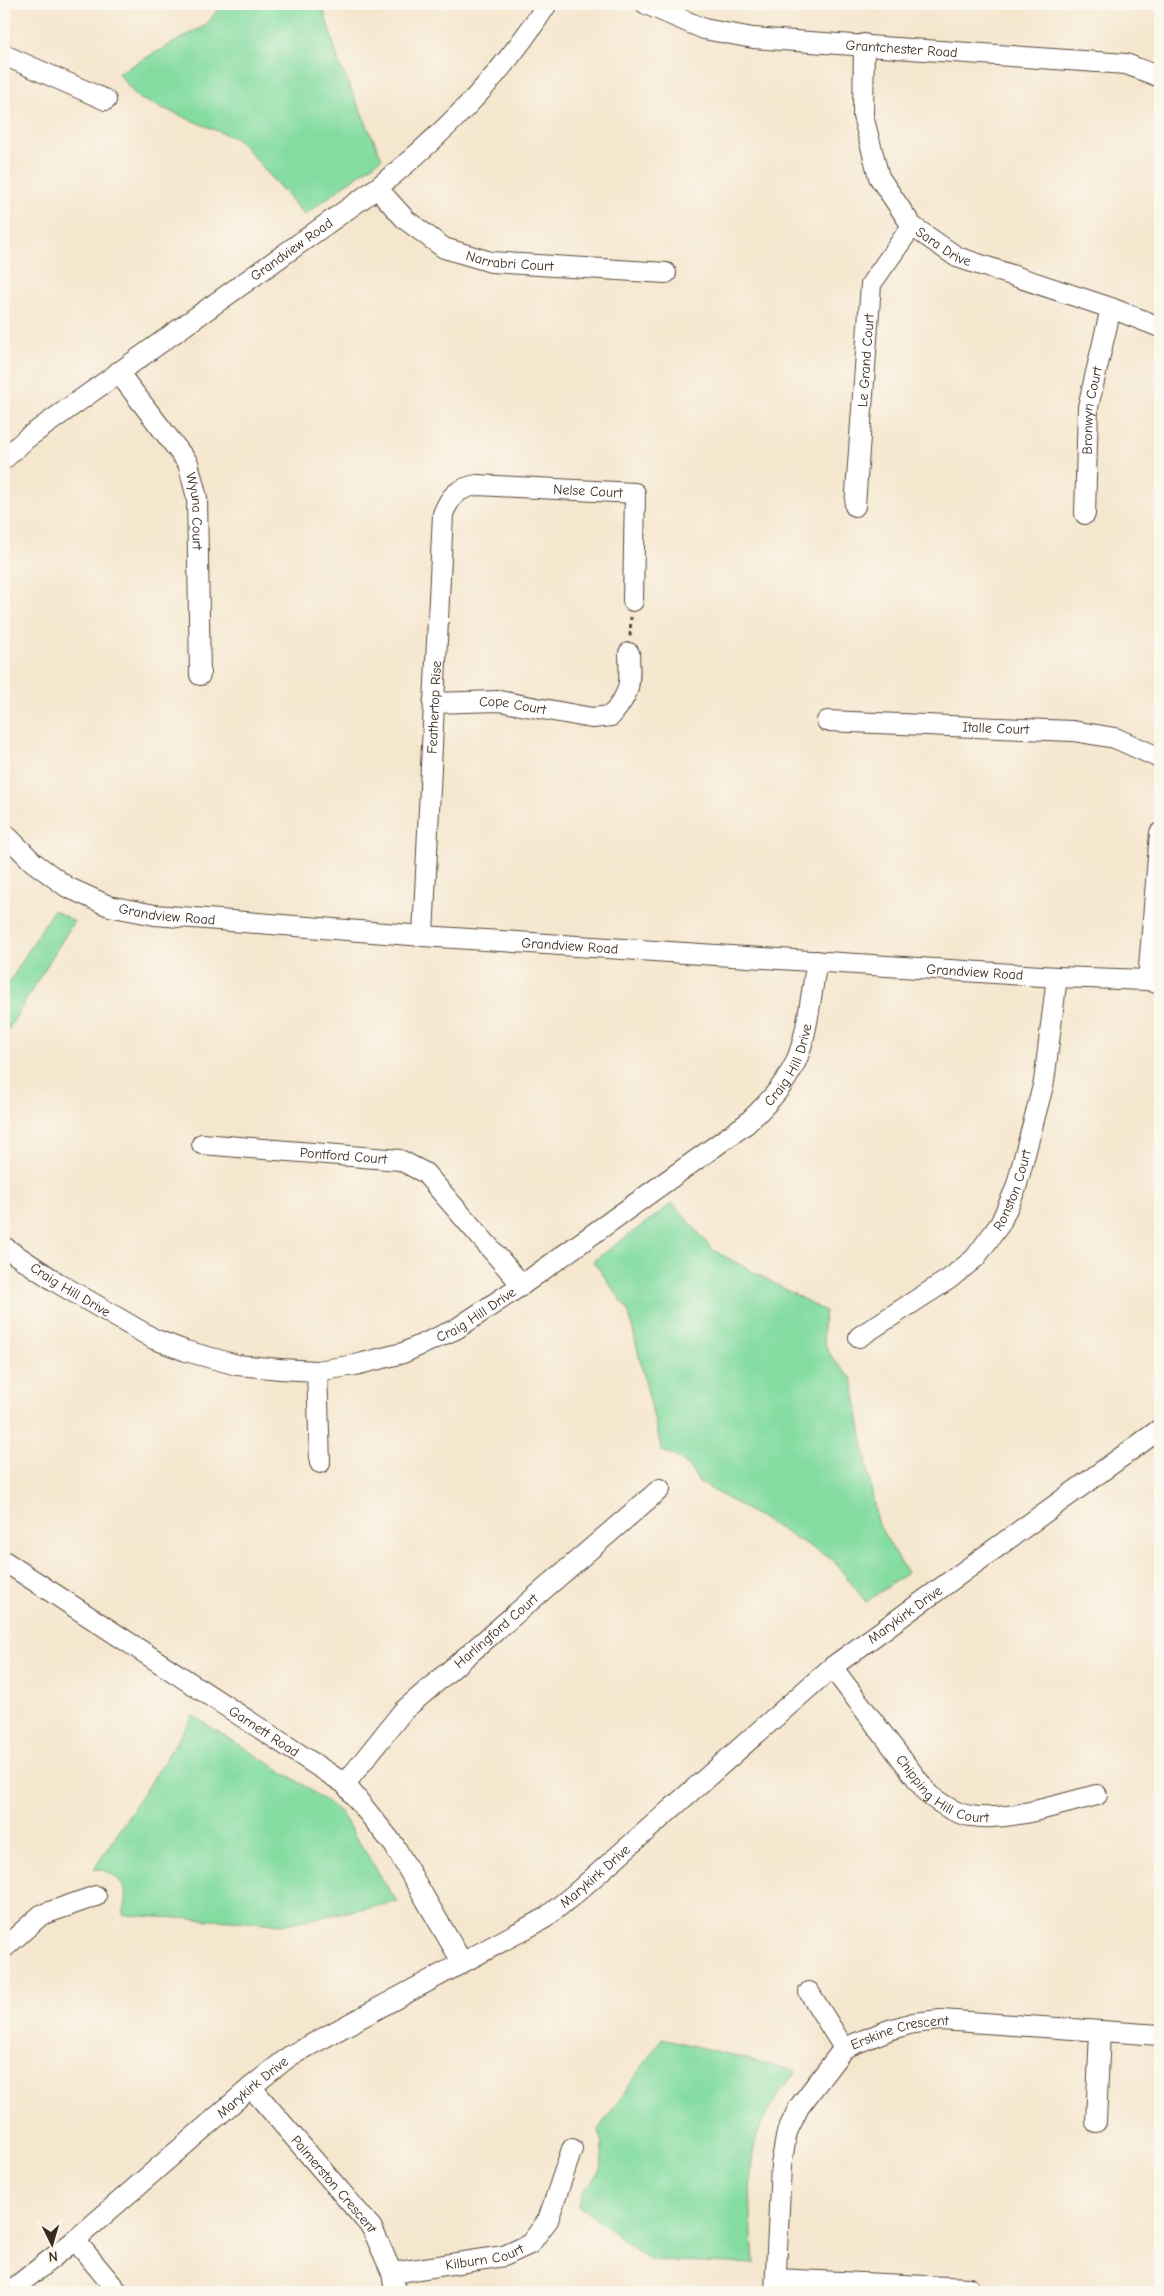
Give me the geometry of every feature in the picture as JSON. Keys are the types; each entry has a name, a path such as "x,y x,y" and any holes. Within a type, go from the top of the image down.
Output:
{"street":[{"name":"Grandview Road","path":"4,459 27,438 376,188 433,141 488,84 529,32 547,4"},
{"name":"Grantchester Road","path":"646,4 704,29 753,38 864,44 1126,64 1160,77"},
{"name":"Sara Drive","path":"864,44 863,116 879,177 912,226 957,257 1110,308 1160,327"},
{"path":"4,55 106,100"},
{"name":"Narrabri Court","path":"376,188 406,220 444,248 491,262 666,273"},
{"name":"Le Grand Court","path":"855,506 871,284 912,226"},
{"name":"Bronwyn Court","path":"1085,514 1088,408 1110,308"},
{"name":"Wyuna Court","path":"118,372 188,464 197,498 200,676"},
{"name":"Nelse Court","path":"464,487 477,485 635,493 632,601"},
{"name":"Feathertop Rise","path":"423,936 443,514 454,493 464,487"},
{"name":"Cope Court","path":"433,703 499,701 592,718 611,716 622,702 630,686 629,653"},
{"name":"Italle Court","path":"827,721 1073,731 1115,738 1160,758"},
{"name":"Grandview Road","path":"4,833 33,862 67,887 109,906 156,915 423,936 1154,982"},
{"path":"1154,982 1160,834"},
{"name":"Craig Hill Drive","path":"4,1247 58,1283 154,1340 237,1365 317,1371 354,1365 410,1350 456,1328 522,1285 746,1124 772,1099 793,1070 802,1040 817,961"},
{"name":"Ronston Court","path":"859,1337 949,1279 975,1258 1000,1224 1016,1188 1044,1082 1057,977"},
{"name":"Pontford Court","path":"202,1144 400,1160 426,1174 522,1285"},
{"path":"317,1371 320,1463"},
{"name":"Marykirk Drive","path":"9,2292 75,2240 251,2087 290,2056 545,1918 832,1667 1160,1429"},
{"name":"Harlingford Court","path":"345,1784 403,1711 660,1489"},
{"name":"Garnett Road","path":"4,1561 345,1784 394,1845 462,1962"},
{"name":"Chipping Hill Court","path":"832,1667 930,1796 949,1809 970,1816 998,1818 1097,1795"},
{"path":"4,1948 41,1915 96,1896"},
{"path":"809,1992 844,2048"},
{"name":"Erskine Crescent","path":"775,2285 781,2165 787,2132 799,2107 844,2048 889,2030 913,2023 941,2020 1160,2034"},
{"path":"1096,2122 1100,2031"},
{"name":"Palmerston Crescent","path":"251,2087 372,2228 393,2283"},
{"name":"Kilburn Court","path":"393,2283 504,2256 530,2244 548,2220 572,2149"},
{"path":"75,2240 118,2292"},
{"path":"775,2285 969,2288"}],"path":[{"path":"629,653 632,601"}],"green space":[{"path":"222,4 322,4 339,63 382,158 304,215 239,140 138,98 118,73 206,25"},
{"path":"53,910 74,921 4,1036 4,991"},
{"path":"673,1203 713,1250 825,1311 823,1332 827,1349 837,1363 852,1378 877,1522 907,1573 866,1602 833,1560 699,1482 684,1462 662,1451 628,1310 593,1261"},
{"path":"193,1716 302,1784 340,1812 397,1902 285,1924 123,1915 126,1897 122,1884 110,1873 94,1869"},
{"path":"662,2038 796,2071 767,2114 759,2130 755,2145 750,2196 754,2264 649,2260 578,2205 583,2192 598,2173 602,2161 599,2129"}]}
